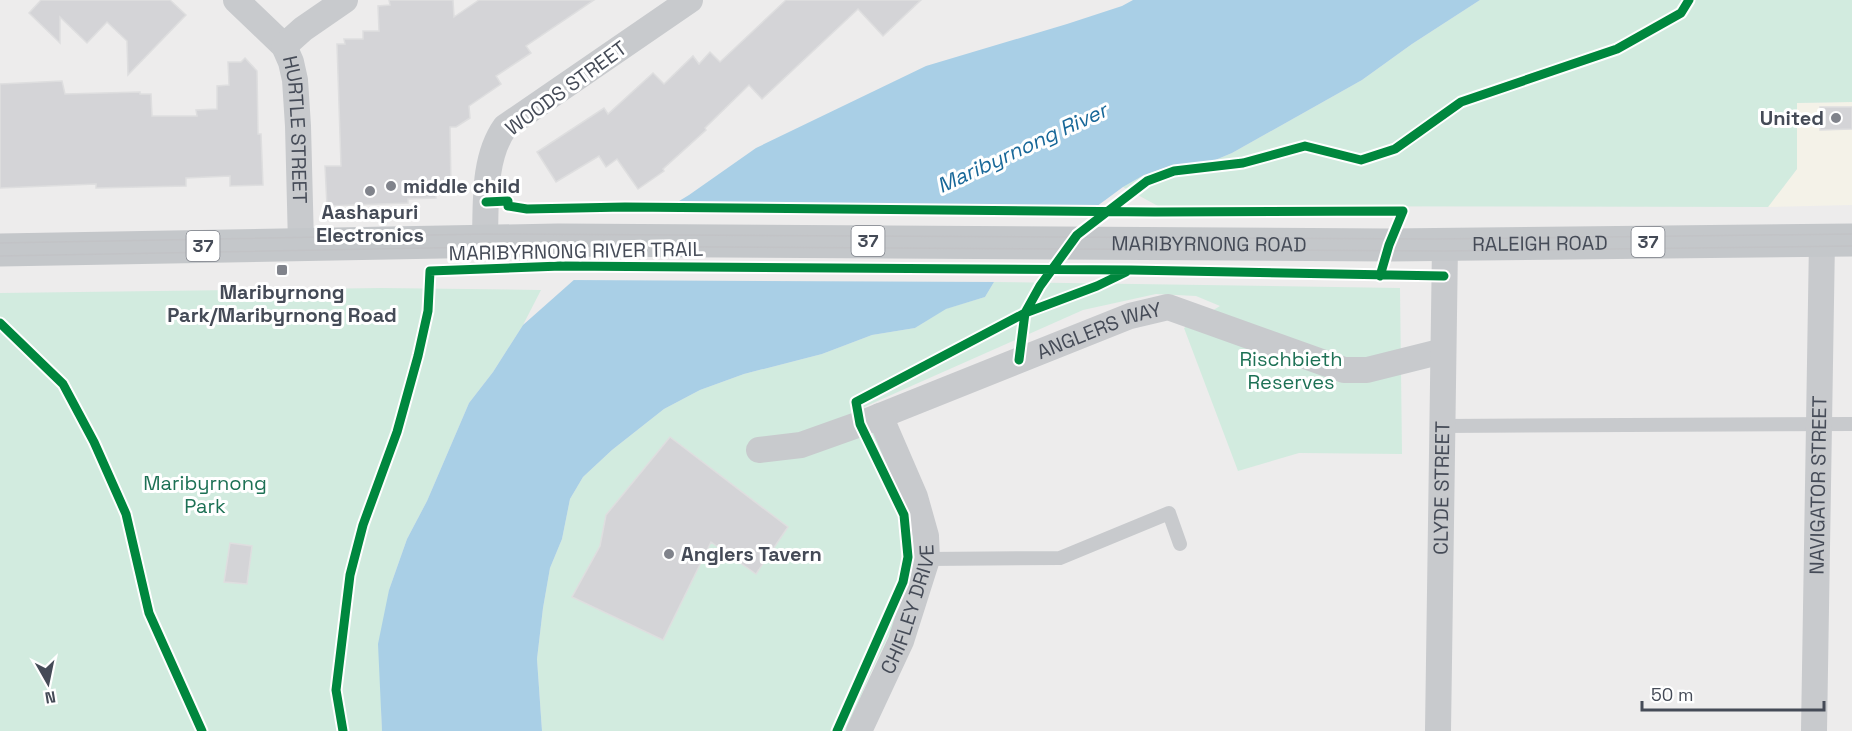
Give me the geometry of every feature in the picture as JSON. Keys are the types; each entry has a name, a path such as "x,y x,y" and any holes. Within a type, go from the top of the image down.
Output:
{"main road":[{"name":"MARIBYRNONG ROAD","path":"0,250 485,240 1445,245"},
{"name":"RALEIGH ROAD","path":"1445,245 1837,240"}],"street":[{"name":"HURTLE STREET","path":"236,0 284,46 291,62 295,80 301,244"},
{"path":"284,46 303,28 345,0"},
{"name":"WOODS STREET","path":"485,240 489,173 494,148 505,127 690,0"},
{"name":"NAVIGATOR STREET","path":"1814,731 1819,425 1837,240"},
{"name":"CLYDE STREET","path":"1438,731 1445,245"},
{"name":"ANGLERS WAY","path":"759,450 801,445 880,416 1130,316 1168,307 1344,370 1367,370 1443,351"},
{"name":"CHIFLEY DRIVE","path":"859,731 901,641 927,559 926,536 915,497 880,416"}],"lane":[{"path":"1442,426 1852,424"},
{"path":"927,559 1060,558 1169,513 1180,544"}],"shaded area":[{"name":"United","path":"1852,102 1852,205 1768,207 1797,169 1797,103"}],"green space":[{"path":"1480,0 1852,0 1852,102 1797,103 1797,169 1768,207 1158,206 1123,187 1144,175 1170,166 1201,166 1232,153 1362,80"},
{"name":"Rischbieth Reserves","path":"994,282 1400,288 1402,454 1299,453 1238,471 1184,328 1220,306 1196,296 1156,294 1083,310 864,407 914,523 917,554 906,600 846,731 542,731 537,659 543,608 550,568 562,539 570,499 583,477 612,450 664,409 700,390 744,374 822,354 872,335 915,328 945,309 985,297"},
{"name":"Maribyrnong Park","path":"381,288 541,290 523,325 493,372 469,403 427,501 407,539 389,590 381,706 382,731 0,731 0,293"}],"water":[{"name":"Maribyrnong River","path":"1133,0 1480,0 1362,80 1232,153 1201,166 1170,166 1144,175 1123,187 994,282 985,297 946,309 915,328 872,335 822,354 744,374 700,390 664,409 612,450 583,477 570,499 562,539 550,568 543,608 537,659 542,731 382,731 378,644 389,590 407,539 427,501 469,403 493,372 523,325 628,232 689,195 756,148 926,66 1067,24 1122,6"}],"pier":[{"path":"666,205 1098,209 999,282 568,280 626,230"}],"building":[{"path":"41,0 170,0 186,15 128,75 127,41 107,22 87,43 60,17 60,43 29,13"},
{"path":"389,0 453,0 454,17 479,0 594,0 526,46 531,53 496,76 501,84 469,106 470,118 456,127 450,127 451,188 446,188 446,193 436,193 436,198 408,199 408,203 327,206 325,166 341,166 337,44 345,44 344,39 363,39 363,31 379,31 378,6 390,5"},
{"path":"786,0 921,0 883,36 858,9 762,99 749,85 705,128 706,130 663,169 664,171 638,189 617,159 606,167 599,156 556,182 537,152 604,108 608,114 653,73 664,84 693,56 699,64 710,52 720,62"},
{"path":"245,58 257,71 258,134 261,134 263,185 230,186 230,176 186,178 186,186 96,188 96,184 0,188 0,84 62,81 65,94 140,92 140,94 151,94 152,116 197,116 196,110 217,109 217,86 229,85 228,62 241,62"},
{"name":"United","path":"1820,107 1852,107 1852,129 1820,130"},
{"path":"670,437 788,527 756,574 711,542 663,640 572,597 600,546 606,515"},
{"path":"230,543 252,546 247,584 224,582"}],"tram line":[{"path":"0,243 485,234 1435,239 1852,234"},
{"path":"0,256 542,246 1444,251 1852,246"}],"cycle path":[{"path":"1019,360 1025,313 1040,286 1077,235 1147,181 1174,171 1243,163 1305,146 1361,160 1395,149 1461,102 1617,49 1681,13 1689,0"},
{"path":"486,202 508,201 508,206 527,209 625,207 1155,212 1403,211 1389,245 1380,276"},
{"name":"MARIBYRNONG RIVER TRAIL","path":"343,731 336,690 350,575 363,525 397,432 418,356 428,311 430,271 561,266 1131,270 1444,276"},
{"path":"837,731 903,582 908,557 904,515 860,424 856,402 1025,313 1097,286 1126,272"},
{"path":"0,323 63,384 94,442 126,514 149,613 202,731"}],"place":[{"name":"United","path":"1836,118"},
{"name":"middle child","path":"391,186"},
{"name":"Aashapuri Electronics","path":"370,191"},
{"name":"Maribyrnong Park/Maribyrnong Road","path":"282,270"},
{"name":"Anglers Tavern","path":"669,554"}]}
